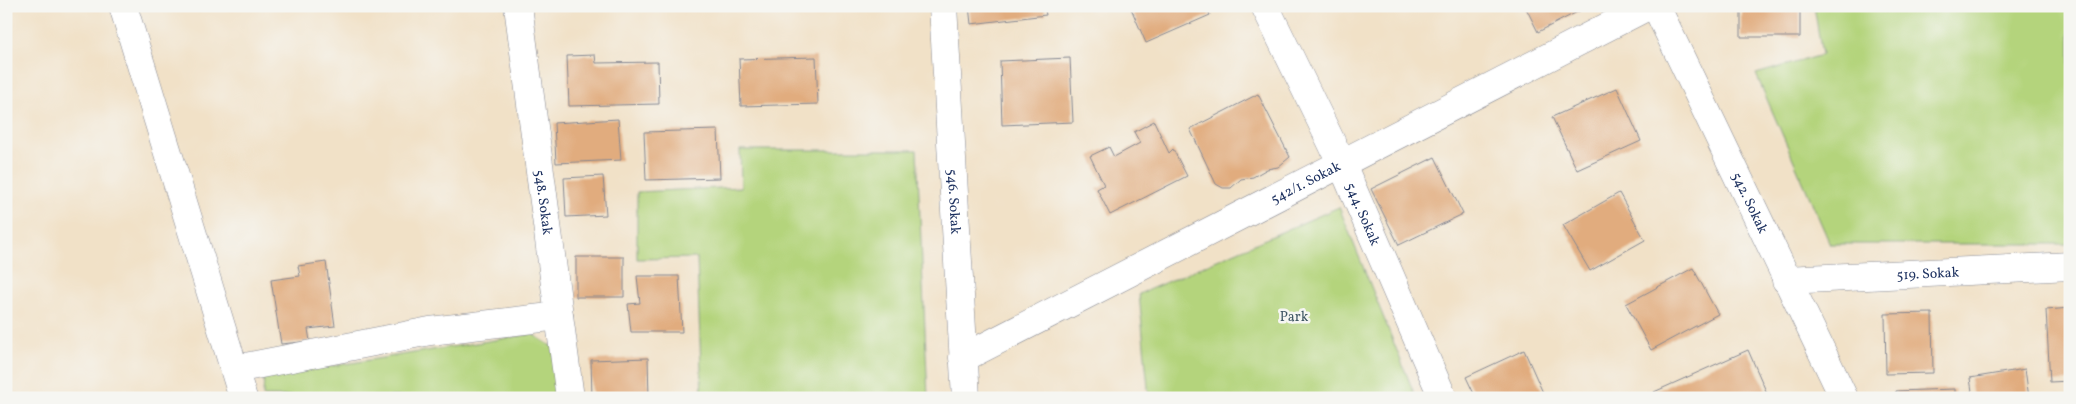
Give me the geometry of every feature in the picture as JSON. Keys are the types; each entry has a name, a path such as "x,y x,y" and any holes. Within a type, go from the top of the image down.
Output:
{"street":[{"path":"123,6 243,398"},
{"name":"548. Sokak","path":"518,6 570,398"},
{"name":"546. Sokak","path":"942,6 966,398"},
{"name":"544. Sokak","path":"1265,6 1341,162 1443,398"},
{"name":"542/1. Sokak","path":"963,358 1205,235 1341,162 1648,6"},
{"name":"542. Sokak","path":"1656,6 1844,398"},
{"name":"519. Sokak","path":"1786,280 2070,266"},
{"path":"235,369 430,332 559,316"}],"green space":[{"path":"1814,6 2070,6 2070,244 1830,244 1756,74 1822,55"},
{"path":"740,150 917,150 928,398 702,398 697,258 637,259 637,192 741,187"},
{"name":"Park","path":"1339,207 1416,398 1149,398 1139,294"},
{"path":"532,334 553,347 559,398 263,396 264,377"}],"building":[{"path":"969,6 1044,6 1046,15 971,24"},
{"path":"1130,6 1206,6 1210,15 1146,43"},
{"path":"1525,6 1589,6 1538,32"},
{"path":"1741,6 1800,6 1800,37 1741,37"},
{"path":"595,55 596,63 658,62 659,104 569,106 567,56"},
{"path":"816,57 818,104 741,106 739,59"},
{"path":"1070,58 1073,122 1002,125 1000,61"},
{"path":"1617,88 1641,141 1577,170 1552,117"},
{"path":"1258,94 1290,157 1278,167 1267,169 1253,177 1241,179 1231,188 1223,188 1216,184 1190,129"},
{"path":"618,119 621,160 556,163 554,123"},
{"path":"1154,121 1169,153 1173,149 1187,176 1110,215 1097,189 1104,185 1090,156 1109,147 1114,157 1140,143 1134,132"},
{"path":"718,130 720,178 646,180 644,132"},
{"path":"1435,157 1463,214 1399,245 1371,189"},
{"path":"603,176 606,215 566,217 564,178"},
{"path":"1619,193 1645,240 1590,271 1563,225"},
{"path":"576,257 624,257 624,297 576,297"},
{"path":"326,262 335,326 308,329 310,341 281,344 271,280 300,276 298,266"},
{"path":"1693,268 1718,314 1651,350 1626,304"},
{"path":"637,276 679,276 682,332 631,332 628,304 640,303"},
{"path":"2070,308 2070,381 2050,382 2046,310"},
{"path":"1932,313 1933,373 1886,374 1885,314"},
{"path":"1524,350 1544,395 1538,398 1476,398 1466,377"},
{"path":"1748,350 1769,398 1656,398 1654,392"},
{"path":"648,358 649,398 592,398 591,360"},
{"path":"2025,369 2029,398 1973,398 1970,378"},
{"path":"1955,389 1955,398 1896,398 1896,391"}]}
